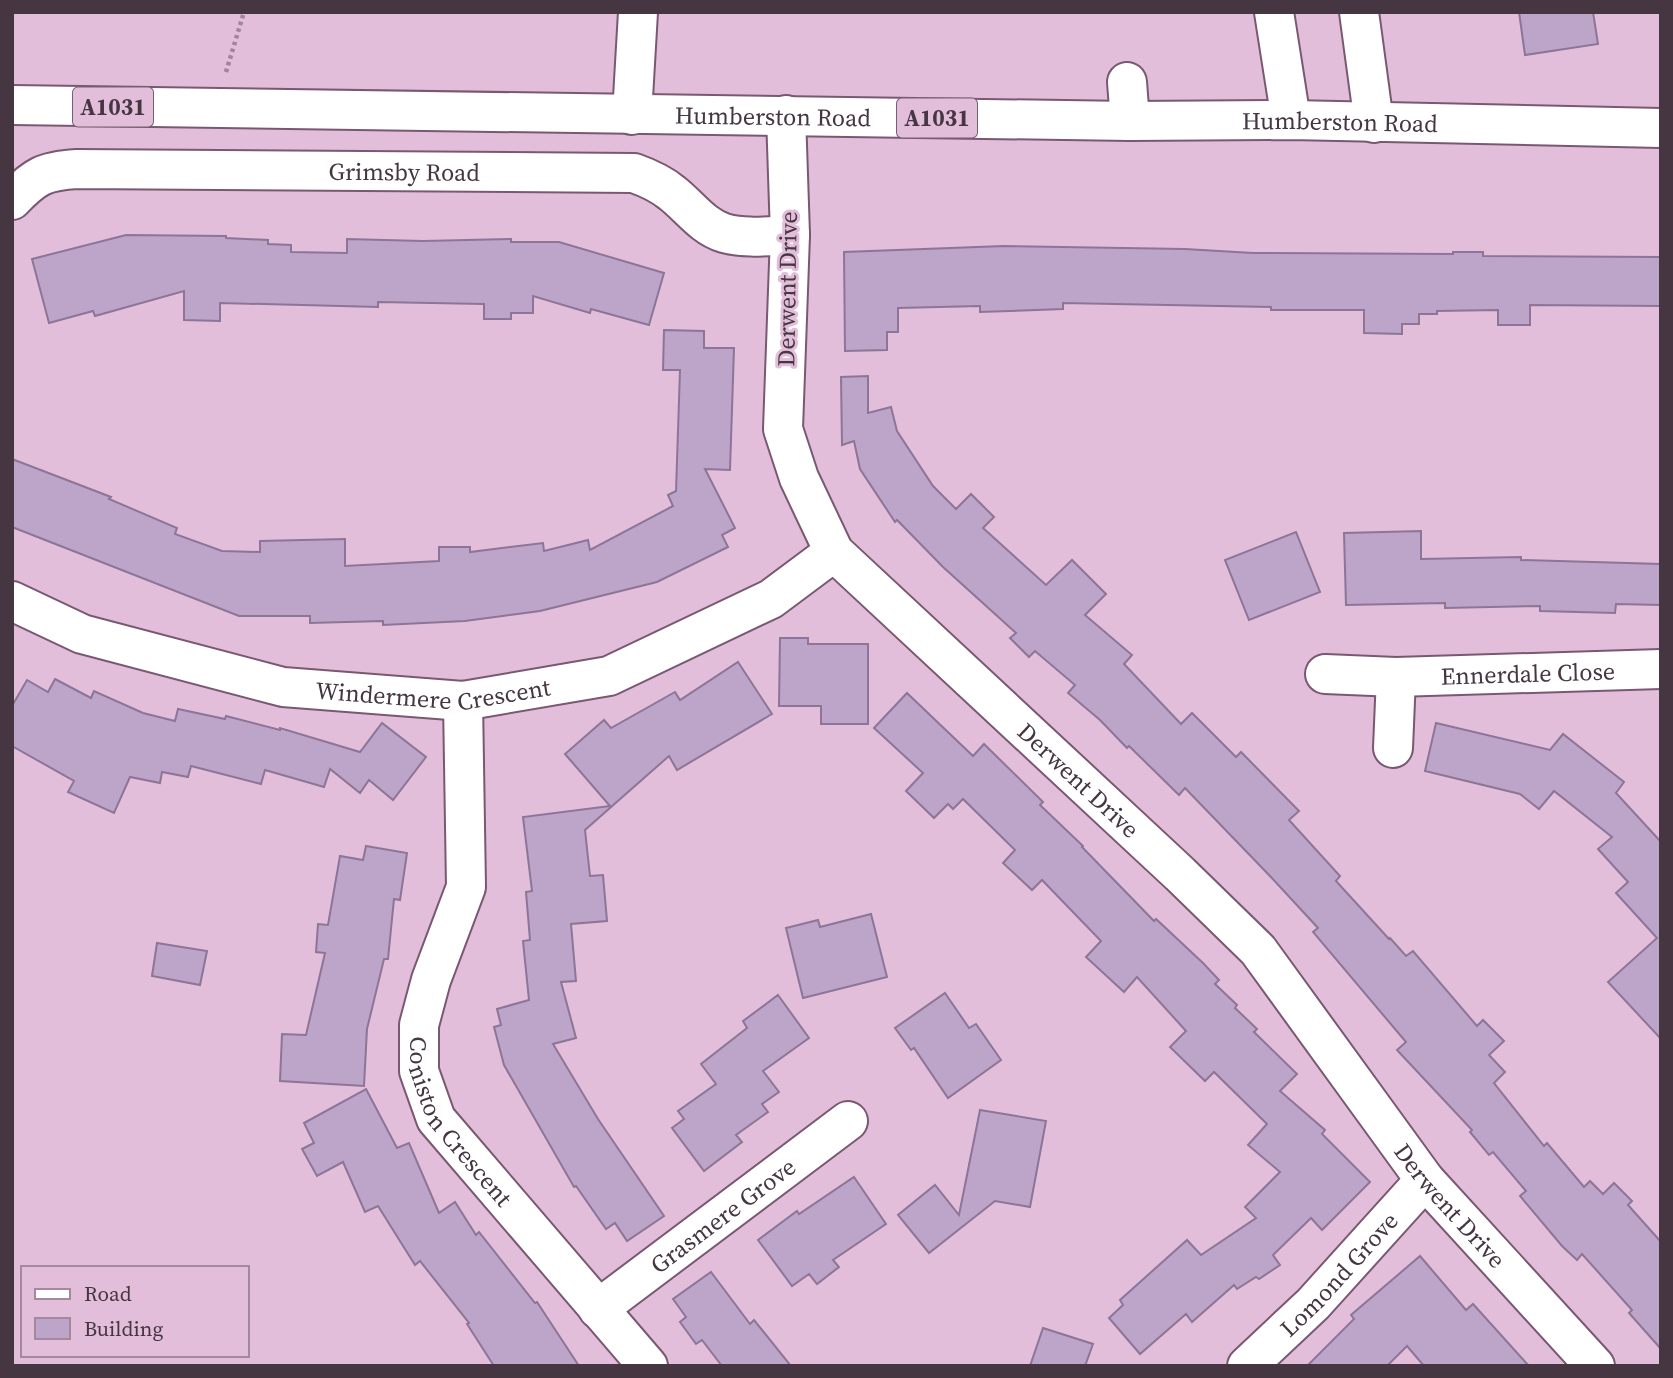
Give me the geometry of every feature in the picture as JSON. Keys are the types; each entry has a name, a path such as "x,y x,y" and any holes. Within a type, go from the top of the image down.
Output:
{"street":[{"path":"632,115 638,12"},
{"path":"1274,12 1291,120"},
{"path":"1359,12 1374,122"},
{"path":"1127,82 1130,121"},
{"name":"Humberston Road","path":"12,105 1130,121 1291,120 1661,128"},
{"name":"Derwent Drive","path":"786,115 790,235 783,429 799,478 834,552 1258,950 1425,1180 1595,1366"},
{"name":"Grimsby Road","path":"12,200 28,184 50,171 77,169 634,173 654,180 673,193 702,222 724,233 748,237 790,235"},
{"name":"Windermere Crescent","path":"12,601 82,634 283,687 463,701 609,676 771,599 834,552"},
{"name":"Ennerdale Close","path":"1325,674 1396,677 1661,669"},
{"path":"1393,748 1396,677"},
{"name":"Coniston Crescent","path":"463,701 466,887 431,980 419,1025 419,1071 436,1119 648,1366"},
{"name":"Grasmere Grove","path":"598,1309 848,1121"},
{"name":"Lomond Grove","path":"1247,1366 1313,1304 1425,1180"}],"path":[{"path":"214,109 244,12"}],"building":[{"path":"1519,12 1593,12 1598,44 1525,55"},
{"path":"126,235 226,236 268,240 268,244 291,245 291,252 347,253 347,239 511,239 511,242 559,242 664,273 649,325 591,309 590,313 533,296 533,313 511,313 511,319 484,319 484,304 378,302 378,307 220,303 220,321 184,320 184,291 95,316 93,311 49,323 32,259"},
{"path":"1004,246 1253,253 1483,252 1483,256 1661,257 1661,306 1530,305 1530,325 1498,325 1498,310 1437,311 1437,314 1419,314 1419,324 1402,324 1402,334 1364,333 1364,310 1271,310 1271,307 1063,303 1063,309 980,312 980,306 898,308 898,332 887,332 887,350 845,351 844,252"},
{"path":"664,330 704,331 704,348 734,348 730,470 705,469 735,528 722,535 728,547 657,582 540,611 465,621 383,625 383,621 310,623 310,616 239,616 12,527 12,459 111,497 109,499 177,528 175,534 222,551 260,552 260,541 345,539 345,566 439,561 439,547 470,547 470,552 543,543 544,551 588,540 590,550 673,506 668,495 676,491 680,370 663,370"},
{"path":"868,376 868,413 891,407 897,431 933,486 956,509 971,494 994,517 983,528 1046,585 1072,560 1106,594 1085,615 1132,655 1124,664 1181,724 1192,713 1236,757 1241,752 1299,811 1289,820 1340,876 1336,881 1406,956 1413,951 1477,1026 1483,1020 1504,1041 1489,1055 1505,1072 1494,1083 1544,1146 1547,1143 1584,1187 1590,1181 1603,1194 1614,1183 1632,1201 1628,1205 1661,1242 1661,1349 1629,1313 1632,1310 1582,1254 1577,1260 1562,1246 1520,1196 1526,1191 1493,1152 1489,1155 1470,1132 1472,1130 1397,1050 1406,1042 1313,932 1318,928 1269,875 1185,788 1179,795 1129,746 1127,748 1068,693 1075,685 1035,651 1029,657 1010,638 1016,633 943,567 897,520 895,522 860,469 854,441 842,445 841,377"},
{"path":"1421,531 1421,559 1521,557 1521,560 1661,564 1661,605 1616,604 1615,613 1540,611 1540,606 1445,608 1445,603 1346,605 1344,533"},
{"path":"1296,532 1320,592 1249,620 1225,560"},
{"path":"780,638 808,638 808,644 868,644 868,724 821,724 821,706 779,706"},
{"path":"738,662 772,714 677,770 669,756 585,830 590,876 603,875 607,921 571,924 576,981 561,982 576,1038 553,1044 598,1119 664,1216 627,1241 615,1223 606,1229 576,1186 574,1187 504,1065 494,1027 501,1025 497,1009 529,1000 523,941 530,940 526,892 532,891 523,817 610,806 565,754 604,720 611,728 675,692 680,700"},
{"path":"55,679 91,698 94,691 143,713 175,721 178,709 225,719 226,716 280,728 360,752 382,723 426,757 393,800 369,780 360,793 330,769 324,787 265,770 261,784 191,766 188,777 162,772 160,783 130,777 114,813 68,792 74,781 12,746 12,706 27,680 48,692"},
{"path":"907,693 973,756 984,744 1043,802 1040,805 1154,921 1156,919 1203,963 1219,980 1215,984 1257,1029 1254,1032 1297,1074 1280,1091 1325,1130 1322,1134 1370,1182 1322,1230 1311,1218 1273,1255 1280,1265 1237,1289 1234,1285 1192,1322 1186,1314 1140,1354 1109,1318 1123,1305 1120,1300 1187,1240 1201,1255 1256,1218 1245,1207 1280,1172 1248,1145 1267,1124 1214,1072 1205,1081 1170,1047 1186,1031 1137,977 1124,992 1086,957 1101,941 1042,880 1032,890 1003,863 1015,850 963,799 953,809 948,804 934,818 906,791 923,773 874,728"},
{"path":"1436,723 1550,750 1563,734 1624,782 1616,793 1661,842 1661,1039 1608,982 1657,938 1616,893 1628,882 1598,849 1612,837 1554,791 1539,809 1520,794 1425,771"},
{"path":"366,846 407,853 400,900 394,899 388,959 384,959 367,1029 364,1086 280,1081 282,1034 306,1035 325,953 316,952 318,924 328,925 340,856 363,860"},
{"path":"871,914 887,977 803,998 786,928 818,920 820,927"},
{"path":"157,943 207,951 200,985 152,976"},
{"path":"945,993 969,1028 976,1024 1001,1060 948,1098 914,1048 911,1050 895,1028"},
{"path":"778,995 809,1038 763,1071 779,1092 762,1104 768,1112 736,1135 742,1142 704,1171 672,1128 684,1119 678,1111 716,1084 701,1064 747,1028 743,1021"},
{"path":"366,1089 397,1148 409,1143 439,1213 455,1202 476,1235 479,1232 535,1303 537,1302 579,1366 494,1366 467,1324 469,1323 420,1261 415,1265 378,1206 365,1212 343,1162 317,1176 302,1149 314,1143 304,1123"},
{"path":"980,1110 1046,1121 1030,1207 995,1201 929,1253 898,1215 935,1185 959,1215"},
{"path":"854,1177 886,1224 833,1260 839,1267 817,1284 809,1274 792,1286 758,1240 797,1211 799,1214"},
{"path":"1420,1256 1466,1310 1473,1304 1529,1366 1424,1366 1407,1346 1387,1366 1307,1366 1354,1319 1351,1315"},
{"path":"711,1272 750,1324 754,1320 791,1366 722,1366 702,1340 696,1344 680,1322 686,1317 673,1299"},
{"path":"1043,1328 1093,1344 1085,1366 1030,1366"}]}
